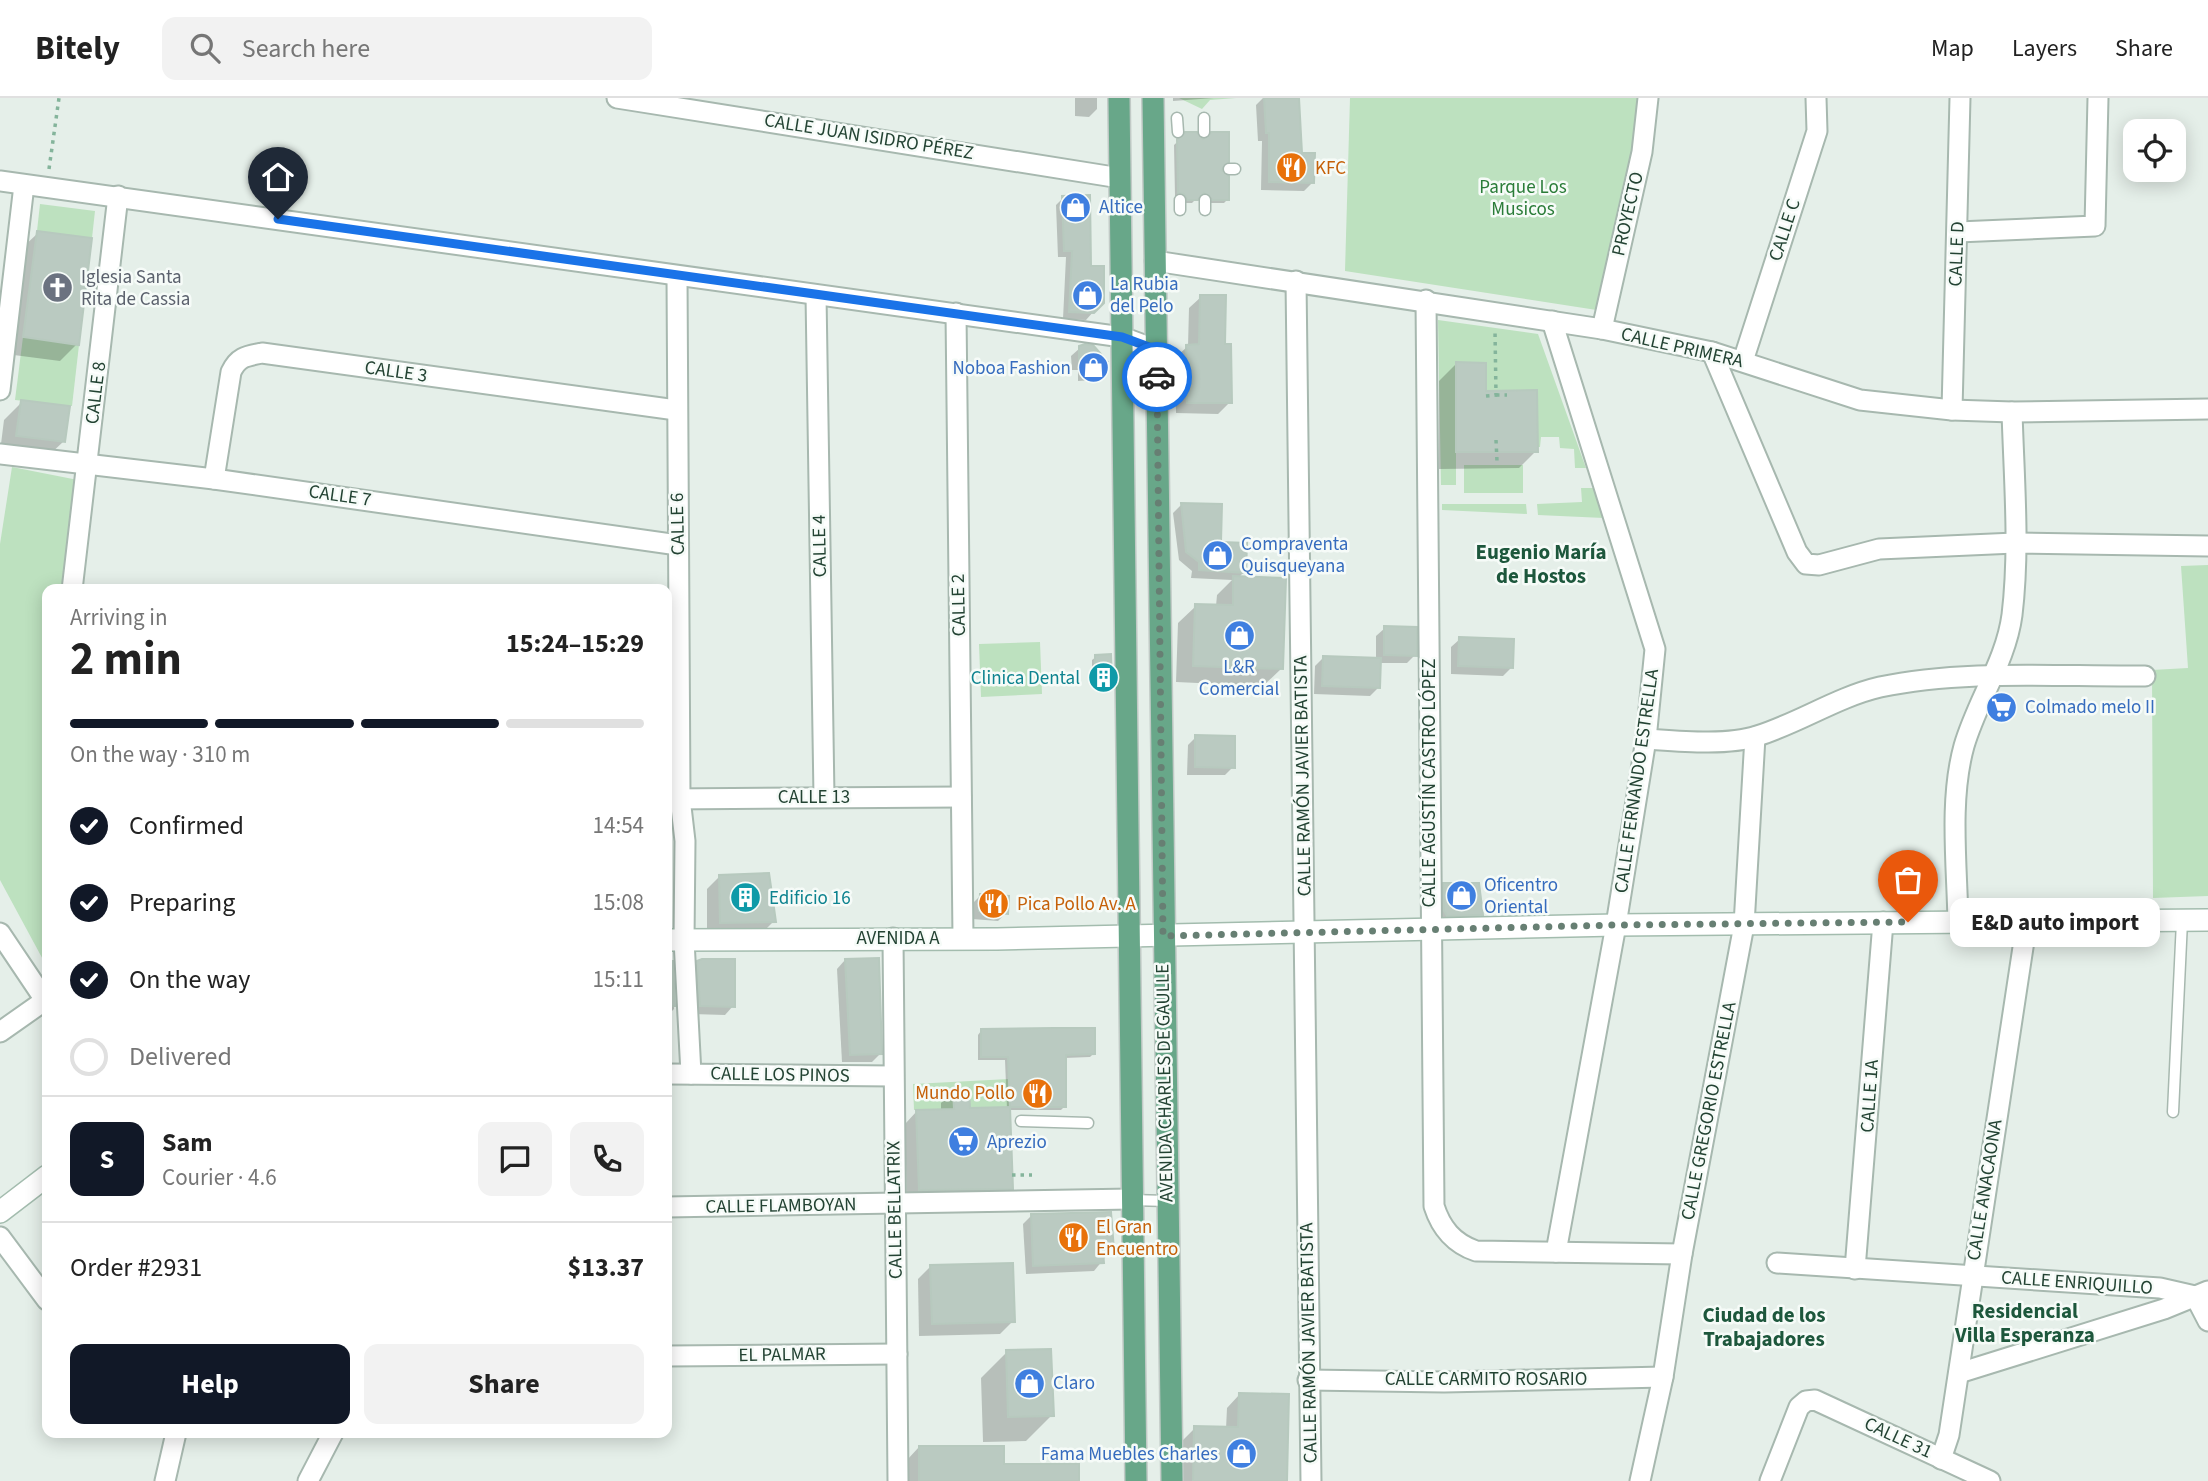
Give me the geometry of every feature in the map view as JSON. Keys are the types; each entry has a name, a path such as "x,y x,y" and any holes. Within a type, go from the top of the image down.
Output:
{"main road":[{"name":"AVENIDA CHARLES DE GAULLE","path":"1119,98 1136,1481"},
{"name":"AVENIDA CHARLES DE GAULLE","path":"1153,98 1172,1481"},
{"name":"AVENIDA A","path":"675,940 1163,936 1616,925 2208,920"},
{"path":"0,1212 42,1180"}],"street":[{"name":"CALLE JUAN ISIDRO PÉREZ","path":"617,98 664,101 1120,178"},
{"name":"PROYECTO","path":"1602,329 1642,152 1648,98"},
{"name":"CALLE C","path":"1743,361 1817,131 1816,98"},
{"name":"CALLE D","path":"1952,410 1960,98"},
{"path":"1958,232 2095,226 2098,98"},
{"path":"0,181 1122,337 1157,350"},
{"path":"0,390 24,185"},
{"name":"CALLE 8","path":"73,584 118,197"},
{"name":"CALLE PRIMERA","path":"1155,261 1426,300 1602,329 1712,352 1860,400 1952,410 2012,412 2208,409"},
{"name":"CALLE 6","path":"677,276 678,544 673,799 686,883 675,940 691,1074"},
{"name":"CALLE RAMÓN JAVIER BATISTA","path":"1296,281 1311,1481"},
{"name":"CALLE 4","path":"816,295 824,797"},
{"name":"CALLE AGUSTÍN CASTRO LÓPEZ","path":"1426,300 1433,1193 1439,1222 1451,1237 1476,1251 1682,1254"},
{"name":"CALLE 2","path":"956,313 963,938"},
{"name":"CALLE FERNANDO ESTRELLA","path":"1552,321 1655,649 1646,739 1616,925 1583,1118 1556,1252"},
{"path":"1712,352 1797,552 1806,564 1819,565 1879,549 2015,542 2208,545"},
{"name":"CALLE 3","path":"214,479 231,372 236,362 245,356 262,354 676,410"},
{"path":"1958,922 1960,768 1972,722 2008,635 2012,615 2015,542 2012,412"},
{"name":"CALLE 7","path":"0,454 214,479 678,544"},
{"path":"1646,739 1709,741 1755,737 1877,688 1991,677 2145,676"},
{"name":"CALLE GREGORIO ESTRELLA","path":"1640,1481 1663,1377 1682,1254 1744,925 1755,737"},
{"name":"CALLE 13","path":"673,799 961,797"},
{"name":"CALLE ANACAONA","path":"1941,1459 1950,1435 1971,1275 2027,921"},
{"name":"CALLE 1A","path":"1855,1269 1883,922"},
{"path":"0,933 42,994"},
{"name":"CALLE BELLATRIX","path":"893,938 898,1481"},
{"path":"0,1032 42,1004"},
{"name":"CALLE LOS PINOS","path":"672,1074 893,1076"},
{"name":"CALLE FLAMBOYAN","path":"672,1207 1132,1199"},
{"path":"0,1237 42,1293"},
{"name":"CALLE ENRIQUILLO","path":"1777,1263 2160,1288 2201,1294"},
{"path":"1959,1373 2164,1309 2201,1294 2208,1321"},
{"name":"EL PALMAR","path":"672,1356 897,1354"},
{"name":"CALLE CARMITO ROSARIO","path":"1308,1380 1444,1382 1663,1377"},
{"name":"CALLE 31","path":"1770,1481 1799,1407 1806,1401 1815,1400 1990,1481"},
{"path":"165,1481 175,1438"},
{"path":"308,1481 330,1438"}],"lane":[{"path":"1177,118 1178,132"},
{"path":"1203,118 1204,132"},
{"path":"2173,1112 2182,920"},
{"path":"1021,1121 1088,1123"},
{"path":"1132,1199 1167,1201"}],"path":[{"path":"47,188 59,98"},
{"path":"1494,311 1496,395"},
{"path":"1486,396 1507,395"},
{"path":"1496,440 1497,461"},
{"path":"1012,1175 1032,1175"}],"green space":[{"path":"1179,98 1236,98 1210,100 1202,109"},
{"name":"Parque Los Musicos","path":"1350,98 1640,98 1636,147 1603,311 1345,271"},
{"path":"40,204 95,211 92,238 37,231"},
{"path":"1438,320 1538,334 1586,468 1575,468 1574,449 1560,448 1559,437 1541,437 1540,447 1456,449 1456,485 1441,485"},
{"path":"23,337 79,345 72,406 15,400"},
{"path":"1464,465 1523,465 1523,493 1464,493"},
{"path":"12,467 83,481 69,584 42,584 42,958 0,880 0,544"},
{"path":"1581,488 1593,488 1604,518 1538,515 1537,504 1582,502"},
{"path":"1442,504 1526,504 1527,514 1442,510"},
{"path":"2208,565 2208,896 2153,898 2152,670 2188,668 2181,566"},
{"path":"1040,642 1042,694 981,697 979,644"},
{"path":"1009,1079 1010,1107 914,1110 913,1084"}],"building":[{"path":"1264,98 1299,98 1302,153 1315,153 1314,183 1269,182 1269,133 1266,133"},
{"path":"1185,132 1197,132 1203,139 1211,132 1229,132 1229,162 1222,170 1229,176 1229,200 1212,200 1204,193 1198,200 1187,200 1184,194 1178,193 1177,139"},
{"path":"1090,195 1091,266 1104,266 1104,303 1094,313 1069,312 1072,251 1064,251 1062,196"},
{"name":"Iglesia Santa Rita de Cassia","path":"37,231 92,238 79,345 23,337"},
{"path":"1200,295 1226,295 1225,344 1231,344 1232,403 1187,403 1186,345 1199,344"},
{"name":"Noboa Fashion","path":"1093,345 1107,361 1102,361 1102,372 1086,373 1085,362 1079,362 1079,346"},
{"path":"1456,362 1486,363 1486,391 1537,390 1538,452 1456,452"},
{"path":"21,400 70,406 65,442 16,436"},
{"path":"1181,503 1222,504 1221,542 1247,543 1246,573 1199,570 1199,562 1186,552"},
{"name":"L&R Comercial","path":"1233,576 1286,578 1283,669 1193,666 1195,604 1233,605"},
{"path":"1384,626 1417,627 1417,656 1384,655"},
{"path":"1459,637 1514,639 1513,668 1458,666"},
{"path":"1111,654 1112,684 1095,684 1095,655"},
{"path":"1323,656 1381,658 1380,688 1322,686"},
{"path":"1195,735 1235,736 1235,768 1195,767"},
{"name":"Edificio 16","path":"769,873 776,922 720,923 719,875"},
{"name":"Oficentro Oriental","path":"1443,883 1479,883 1483,915 1447,916 1444,911"},
{"name":"Pica Pollo Av. A","path":"980,894 1009,896 1008,914 979,911"},
{"path":"879,958 882,1054 850,1055 845,959"},
{"path":"735,959 735,1007 700,1006 697,961"},
{"path":"672,961 673,961 675,1006 672,1006"},
{"path":"1095,1028 1095,1054 1066,1055 1066,1107 1010,1107 1008,1057 981,1057 981,1029"},
{"name":"Aprezio","path":"969,1088 970,1108 1010,1107 1013,1189 919,1190 916,1110 954,1109 953,1089"},
{"name":"El Gran Encuentro","path":"1111,1212 1114,1250 1103,1251 1104,1263 1033,1266 1031,1214"},
{"path":"1013,1263 1015,1322 932,1324 930,1265"},
{"name":"Claro","path":"1051,1349 1054,1416 1008,1417 1006,1350"},
{"name":"Fama Muebles Charles","path":"1239,1393 1289,1394 1287,1481 1193,1481 1194,1426 1238,1427"},
{"path":"919,1446 1004,1446 1004,1464 1079,1464 1079,1481 919,1481"}],"way so far":[{"path":"1157,377 1163,936 1616,925 1908,922"}],"place":[{"name":"KFC","path":"1292,168"},
{"name":"Altice","path":"1076,207"},
{"name":"Iglesia Santa Rita de Cassia","path":"58,288"},
{"name":"La Rubia del Pelo","path":"1087,295"},
{"name":"Noboa Fashion","path":"1094,368"},
{"name":"Compraventa Quisqueyana","path":"1218,555"},
{"name":"L&R Comercial","path":"1239,636"},
{"name":"Clinica Dental","path":"1103,678"},
{"name":"Colmado melo II","path":"2002,707"},
{"name":"Oficentro Oriental","path":"1461,896"},
{"name":"Edificio 16","path":"746,898"},
{"name":"Pica Pollo Av. A","path":"994,904"},
{"name":"E&D auto import","path":"1908,922"},
{"name":"Mundo Pollo","path":"1038,1093"},
{"name":"Aprezio","path":"964,1142"},
{"name":"El Gran Encuentro","path":"1073,1238"},
{"name":"Claro","path":"1030,1383"},
{"name":"Fama Muebles Charles","path":"1241,1454"}],"district":[{"name":"Eugenio María de Hostos","path":"1541,564"},
{"name":"Residencial Villa Esperanza","path":"2025,1323"},
{"name":"Ciudad de los Trabajadores","path":"1764,1327"}],"route":[{"path":"278,219 1122,337 1157,350 1157,377"}]}
